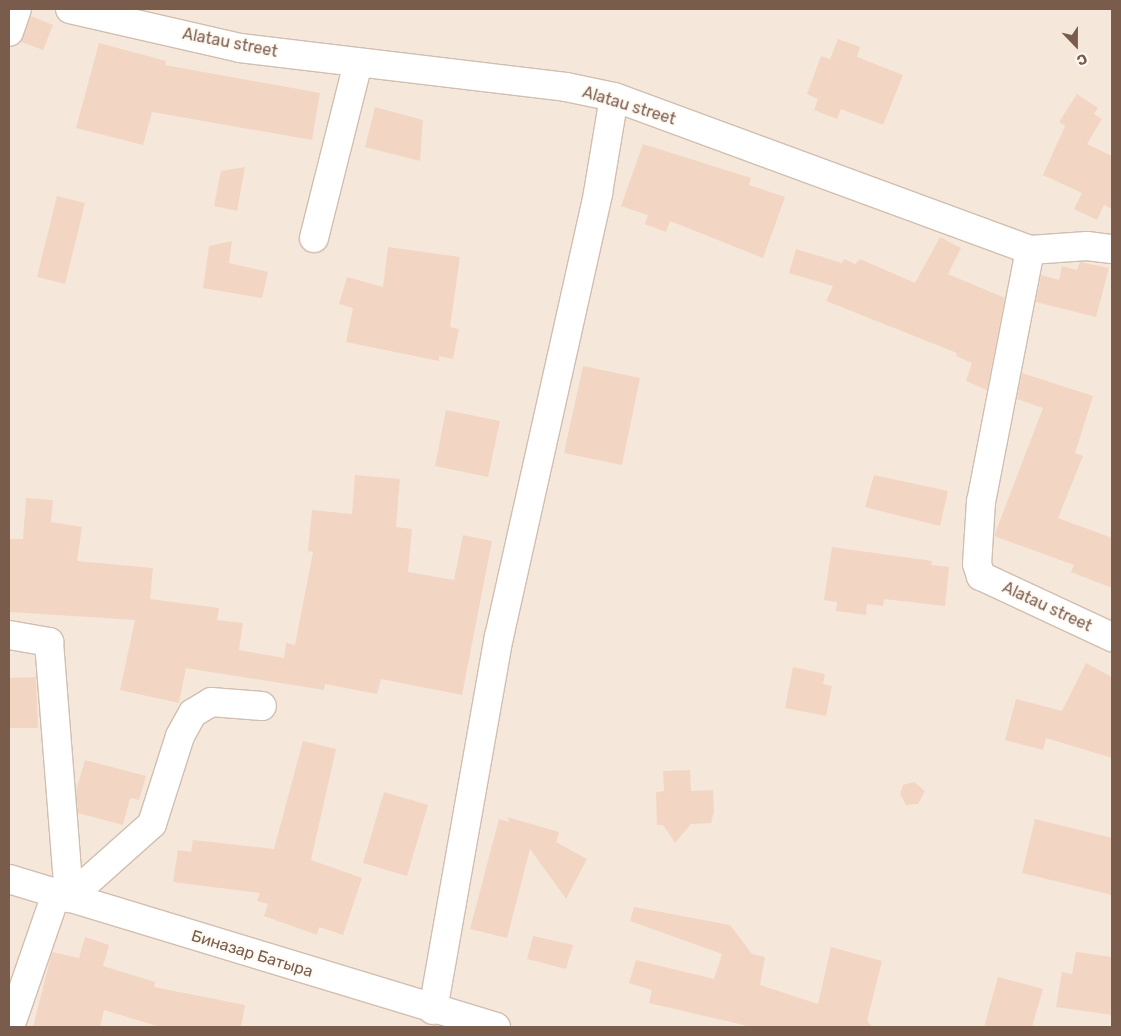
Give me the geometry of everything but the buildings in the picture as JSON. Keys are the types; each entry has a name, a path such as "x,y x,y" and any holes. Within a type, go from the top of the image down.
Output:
{"street":[{"path":"9,32 17,9"},
{"name":"Alatau street","path":"70,9 240,48 566,87 614,97 1030,250 1087,246 1112,249"},
{"path":"314,238 358,62"},
{"path":"433,1010 499,637 598,194 614,97"},
{"name":"Alatau street","path":"1030,250 981,501 975,550 981,576 1112,637"},
{"path":"9,635 49,642 63,896 10,1027"},
{"path":"63,896 152,824 180,736 193,713 210,702 262,706"},
{"name":"Биназар Батыра","path":"9,879 491,1027"}],"shaded area":[{"path":"9,9 1112,9 1112,1027 9,1027"}]}
